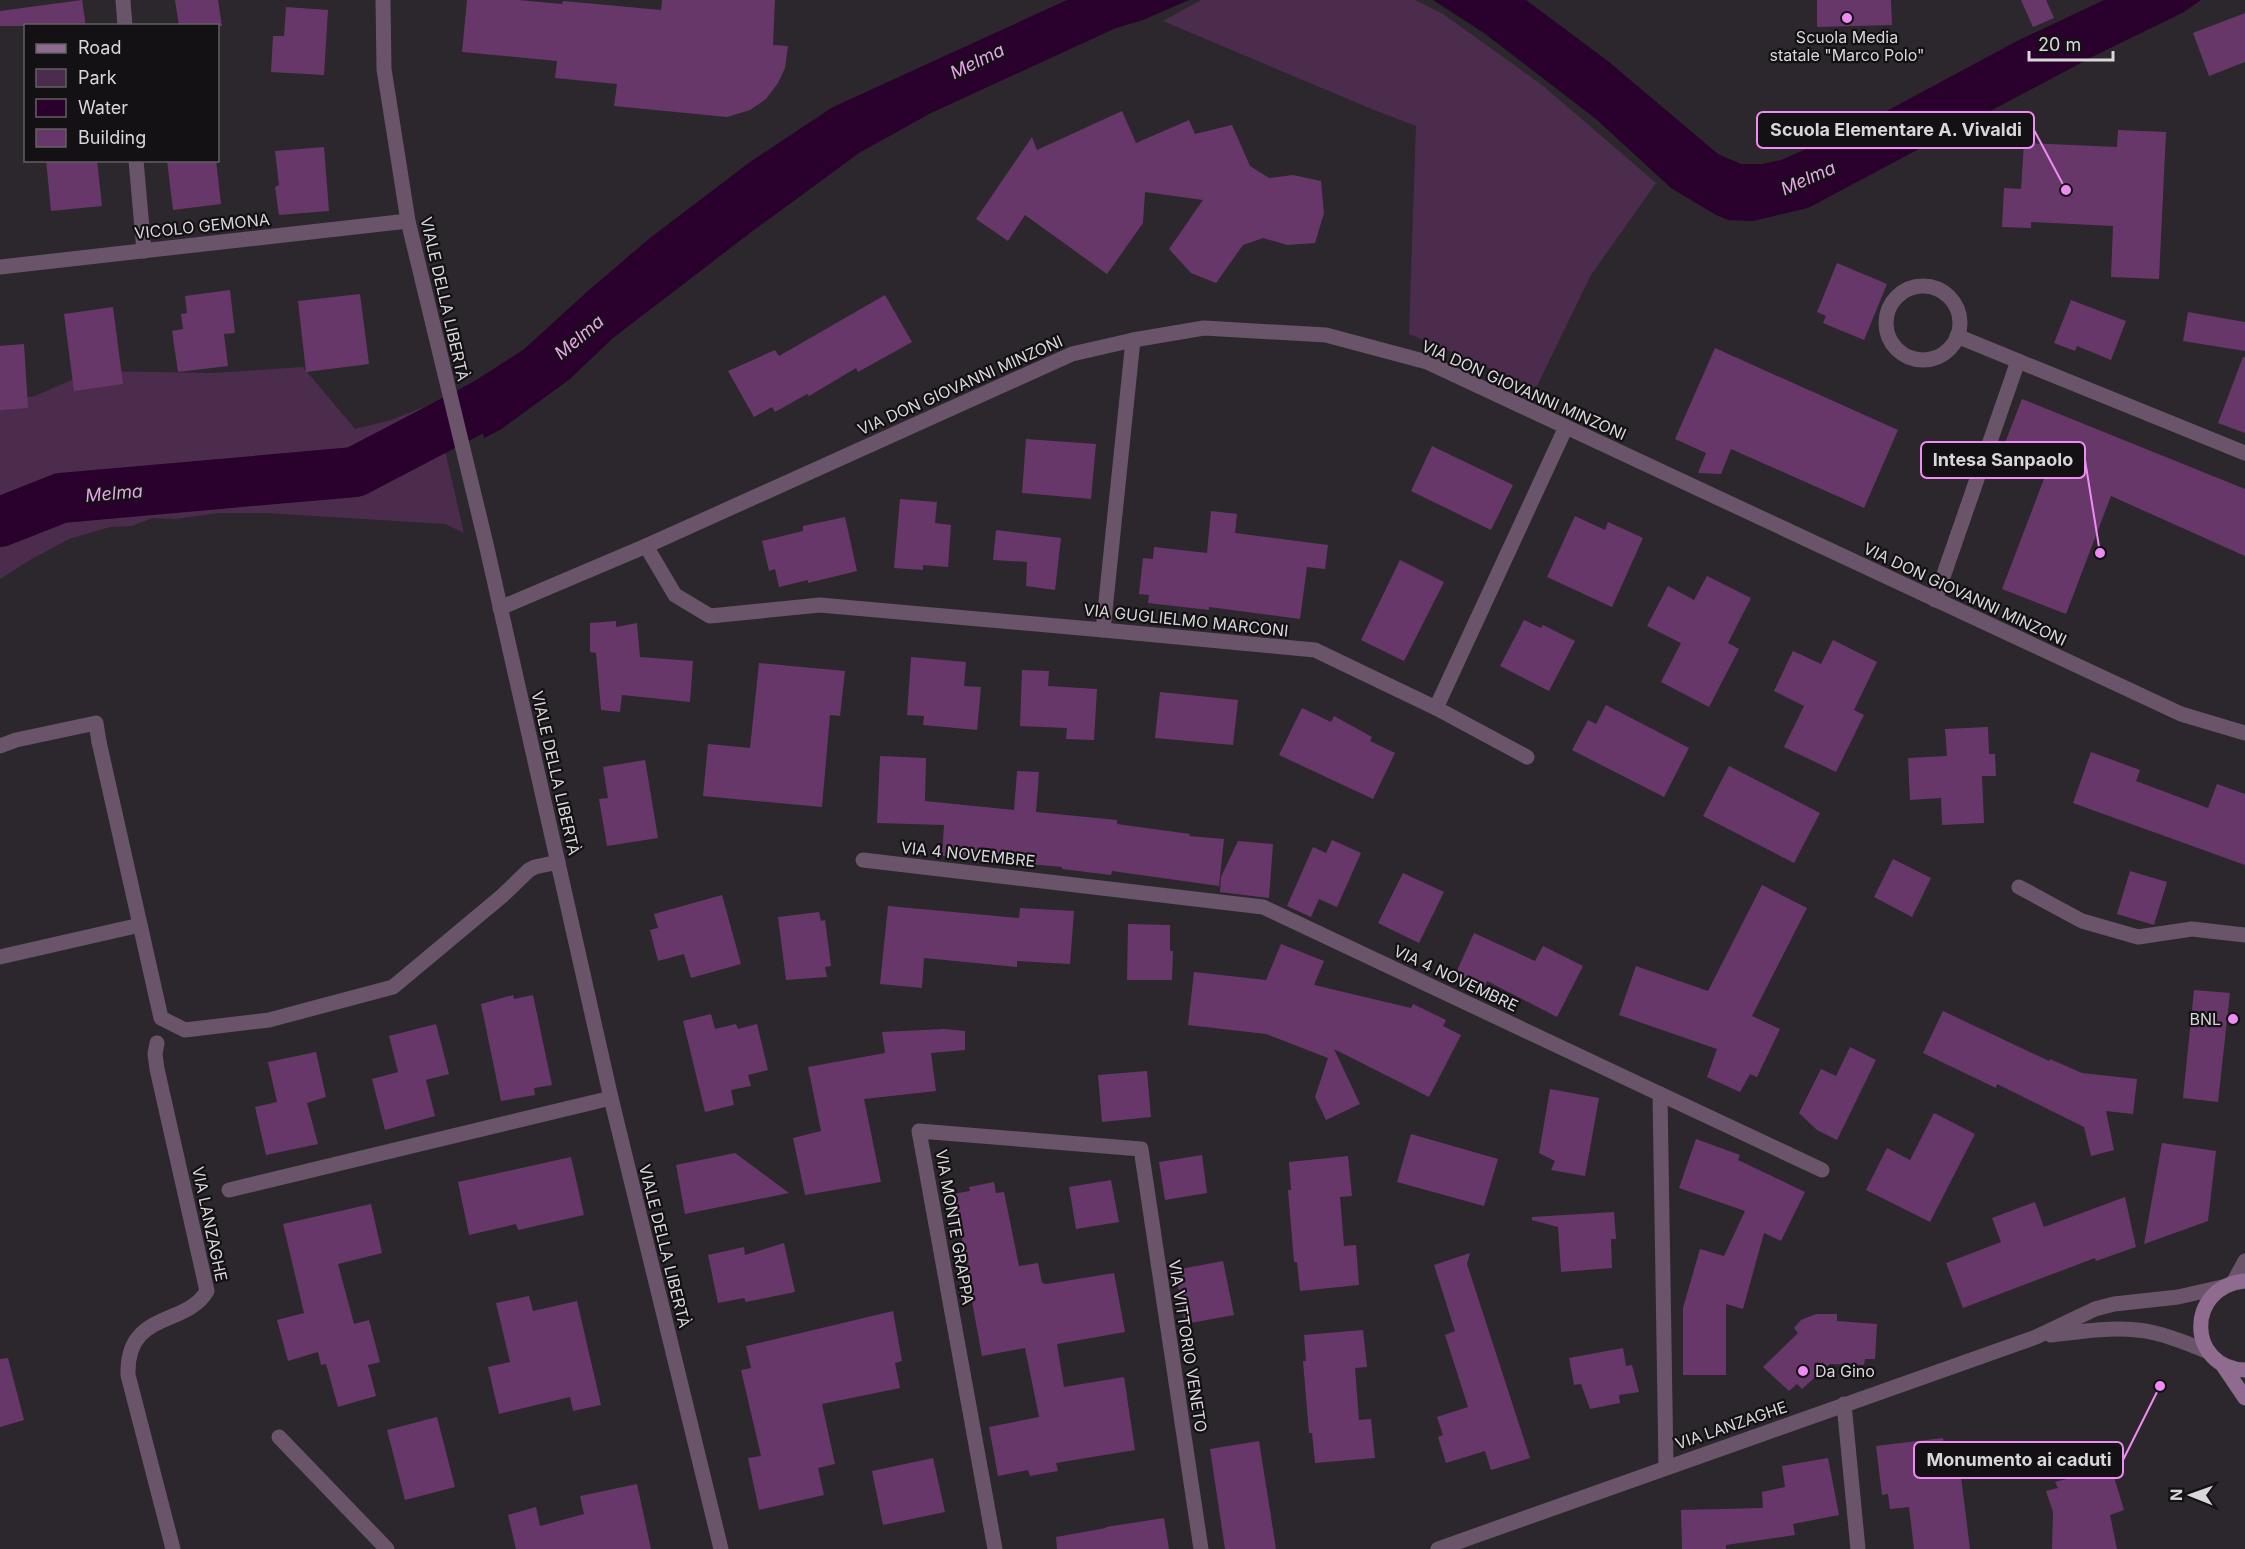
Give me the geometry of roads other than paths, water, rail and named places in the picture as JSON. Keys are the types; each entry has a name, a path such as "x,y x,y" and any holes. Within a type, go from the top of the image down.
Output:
{"main road":[{"path":"2234,1284 2212,1295 2204,1308 2200,1323 2202,1338 2209,1352 2222,1364 2245,1398"},
{"path":"2222,1364 2236,1370 2245,1370"}],"street":[{"path":"123,0 125,24"},
{"name":"VIALE DELLA LIBERTÀ","path":"383,0 384,69 408,221 500,608 611,1098 721,1549"},
{"path":"136,162 144,251"},
{"name":"VICOLO GEMONA","path":"0,267 408,221"},
{"path":"1918,286 1931,287 1952,300 1958,312 1960,324 1957,336 1952,346 1943,354 1932,359 1920,360 1908,357 1898,351 1891,342 1886,319 1889,308 1896,297 1906,290 1918,286"},
{"name":"VIA DON GIOVANNI MINZONI","path":"500,608 646,546 1072,354 1133,340 1204,328 1326,334 1427,362 2181,714 2245,733"},
{"path":"1957,336 2245,453"},
{"path":"1103,630 1133,340"},
{"path":"1935,600 2019,361"},
{"path":"1436,708 1566,427"},
{"name":"VIA GUGLIELMO MARCONI","path":"646,546 675,595 710,616 820,606 1315,650 1436,708 1527,757"},
{"path":"0,746 16,740 96,723 161,1018 185,1030 269,1020 393,987 502,896 529,870 558,862"},
{"name":"VIA 4 NOVEMBRE","path":"863,860 1263,907 1822,1170"},
{"path":"2019,887 2082,921 2138,938 2192,929 2245,935"},
{"path":"0,957 140,925"},
{"name":"VIA LANZAGHE","path":"157,1043 155,1054 157,1069 207,1291 196,1305 156,1322 147,1329 131,1351 128,1365 128,1375 173,1549"},
{"path":"1660,1094 1666,1467"},
{"path":"229,1190 611,1098"},
{"name":"VIA MONTE GRAPPA","path":"994,1549 919,1131 1141,1149"},
{"name":"VIA VITTORIO VENETO","path":"1141,1149 1201,1549"},
{"path":"2234,1284 2245,1261"},
{"name":"VIA LANZAGHE","path":"1438,1549 2036,1337 2096,1309 2114,1304 2178,1297 2234,1284"},
{"name":"VIA LANZAGHE","path":"2036,1337 2097,1330 2132,1330 2156,1334 2209,1352"},
{"path":"1844,1404 1858,1549"},
{"path":"279,1437 387,1549"}],"water":[{"path":"1067,0 1189,0 1143,20 1116,28 931,113 859,153 613,338 570,379 500,430 484,438 472,386 500,371 650,238 750,162 833,107"},
{"path":"1433,0 1526,0 1609,62 1718,154 1741,164 1762,164 1781,160 1855,128 2017,41 2104,0 2201,0 2184,12 2092,57 1808,208 1753,221 1728,220 1671,188 1596,119 1484,33"}],"waterway":[{"name":"Melma","path":"0,522 61,498 355,472 485,404 535,372"}],"place":[{"name":"Scuola Media statale \"Marco Polo\"","path":"1847,18"},
{"name":"Scuola Elementare A. Vivaldi","path":"2066,190"},
{"name":"Intesa Sanpaolo","path":"2100,553"},
{"name":"BNL","path":"2233,1019"},
{"name":"Da Gino","path":"1803,1371"},
{"name":"Monumento ai caduti","path":"2160,1386"}]}
